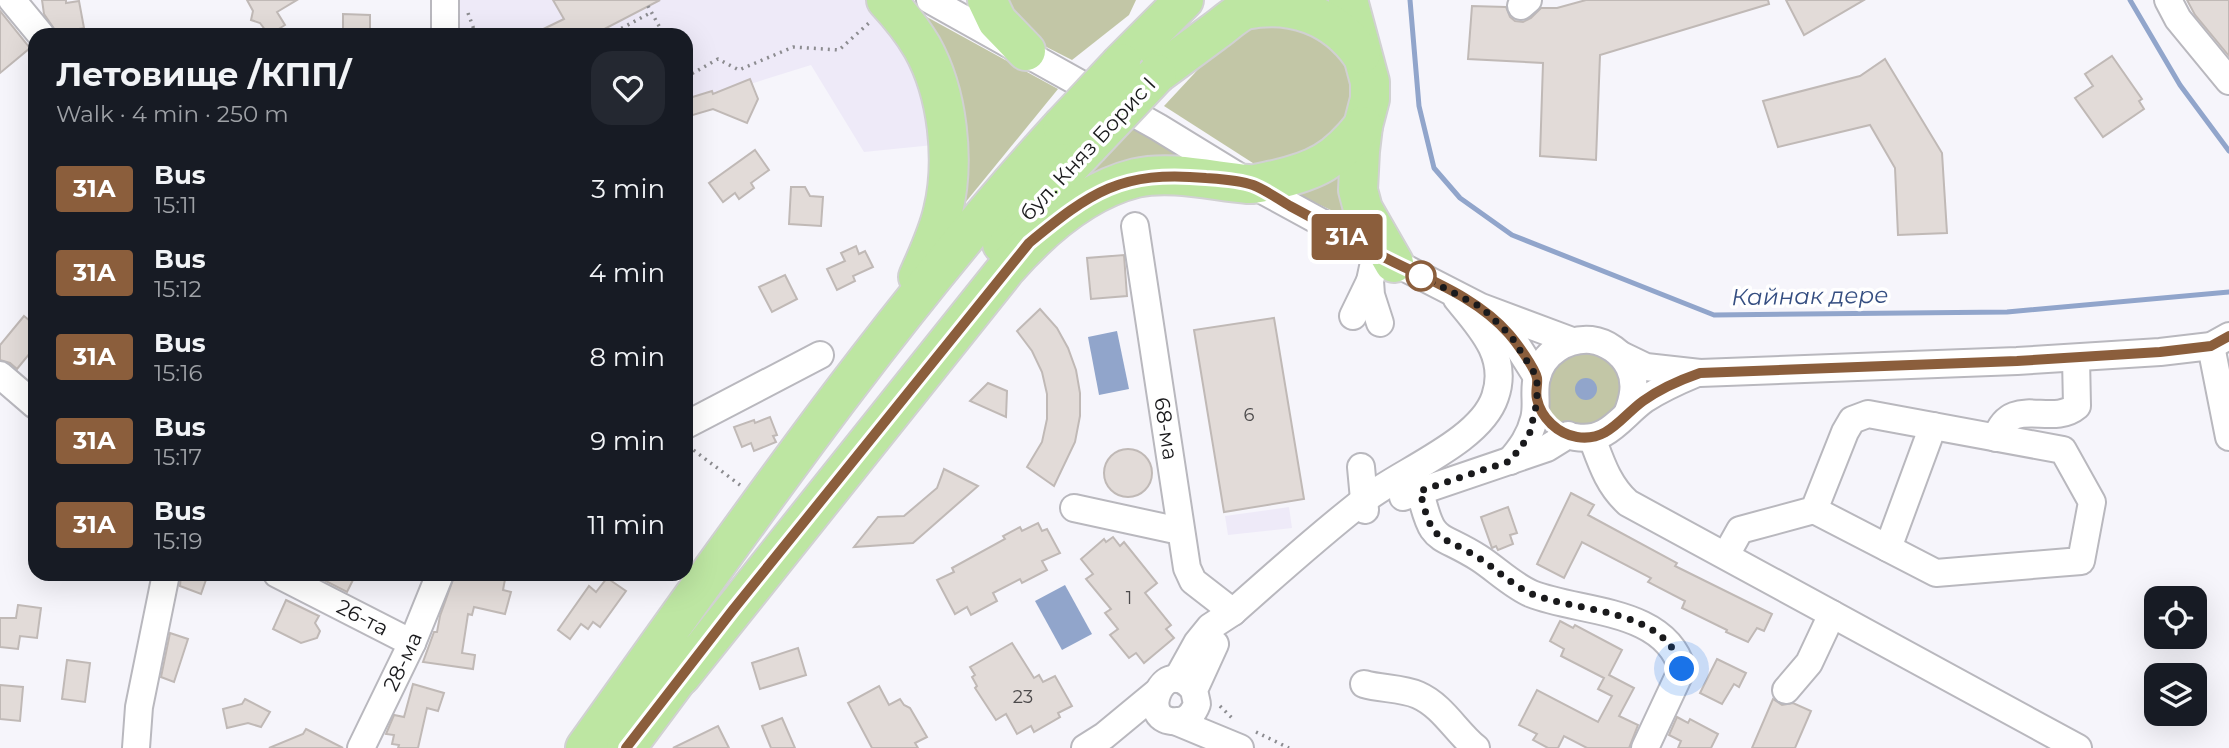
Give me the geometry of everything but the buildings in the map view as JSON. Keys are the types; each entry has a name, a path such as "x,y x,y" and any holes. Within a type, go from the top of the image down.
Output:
{"highway":[{"path":"987,0 997,22 1026,51"},
{"path":"1121,63 1147,17 1152,0"},
{"name":"бул. Княз Борис I","path":"626,748 955,301 1031,207 1121,63 1184,0"},
{"name":"бул. Княз Борис I","path":"584,748 762,501 903,314 1016,177 1157,74 1238,0"},
{"path":"1349,0 1370,82 1358,190 1380,266"},
{"path":"888,3 922,48 930,66 943,109 949,153 943,212 903,314"},
{"path":"1157,74 1244,10 1271,3 1286,3 1318,12 1343,30 1362,56"},
{"path":"681,676 1029,243 1098,192 1139,178 1191,176 1251,184 1302,174 1335,156 1363,126"}],"street":[{"path":"12,0 35,28"},
{"path":"445,0 445,28"},
{"path":"930,0 1026,51 1158,127 1380,266 1572,341 1598,341 1646,367 1700,373 2076,358 2160,352 2220,341 2229,437"},
{"path":"2168,0 2178,19 2229,81"},
{"name":"68-ма","path":"1135,226 1186,568 1193,581 1233,612"},
{"path":"1353,316 1380,266"},
{"path":"1380,266 1380,323"},
{"path":"1095,742 1145,723 1174,721 1190,716 1188,692 1203,635 1210,627 1233,612 1333,527 1469,432 1484,418 1496,396 1499,368 1496,353 1484,331 1452,292"},
{"path":"1481,307 1511,336 1537,389 1544,416 1554,427 1580,436 1615,492 1628,503 2078,748"},
{"path":"1510,461 1529,436 1537,389 1550,355 1560,346 1572,341"},
{"path":"693,421 820,355"},
{"path":"1621,355 1630,368 1634,383 1633,399 1627,414"},
{"path":"1996,438 2001,423 2010,417 2027,413 2061,414 2070,412 2077,406 2076,358"},
{"path":"1364,505 1420,491 1580,436 1606,433 1658,391 1700,373"},
{"path":"0,375 28,399"},
{"path":"1726,555 1740,530 1814,510 1936,573 2081,561 2092,502 2063,450 1868,414 1852,420 1832,460 1814,510"},
{"path":"1888,548 1933,426"},
{"path":"1362,467 1364,505"},
{"path":"1420,491 1427,521 1434,533 1478,557 1531,593 1626,619 1650,628 1665,639 1678,655 1682,669 1645,748"},
{"path":"1074,508 1180,531"},
{"path":"136,748 139,707 165,581"},
{"name":"26-та","path":"291,581 412,643"},
{"name":"28-ма","path":"361,748 412,643 437,581"},
{"path":"1786,690 1809,663 1832,614"},
{"path":"1364,684 1419,696 1437,707 1465,740 1476,748"},
{"path":"1188,692 1155,707 1158,713 1174,721 1241,736"},
{"path":"1188,692 1209,722 1241,736"},
{"path":"1095,742 1188,692"}],"path":[{"path":"469,0 468,13 473,28"},
{"path":"693,73 718,59 739,70 793,47 839,50 888,3"},
{"path":"648,6 660,28"},
{"path":"621,28 652,12"},
{"path":"693,450 762,501"},
{"path":"1188,692 1220,707 1241,736 1289,748"}],"shaded area":[{"path":"453,0 867,0 902,37 943,144 864,152 811,65 693,102 693,28 453,28"},
{"path":"1289,507 1292,528 1228,535 1225,516"}],"green space":[{"path":"998,0 1136,0 1129,15 1072,60 1021,34"},
{"path":"916,11 1058,89 960,209"},
{"path":"1277,19 1344,46 1361,93 1332,147 1256,165 1164,106 1218,48 1250,23"},
{"path":"1135,122 1187,159 1054,205"},
{"path":"1343,165 1350,219 1299,193"},
{"path":"1614,349 1627,414 1568,435 1554,427 1544,416 1550,355"}],"water":[{"path":"1117,331 1129,389 1099,395 1088,337"},
{"path":"1586,378 1594,381 1597,389 1594,397 1586,400 1578,397 1575,389 1578,381"},
{"path":"1065,585 1092,634 1062,650 1035,601"}],"waterway":[{"name":"Кайнак дере","path":"1410,0 1419,106 1434,168 1460,198 1512,235 1714,315 2007,312 2229,292"},
{"path":"2130,0 2180,85 2229,151"}],"bus line":[{"name":"31А","path":"626,748 732,611 1029,243 1056,220 1098,192 1139,178 1191,176 1251,184 1481,307 1511,336 1537,377 1537,402 1544,416 1554,427 1579,438 1592,438 1606,433 1658,391 1700,373 2017,361 2160,352 2211,346 2229,336"}],"route":[{"path":"1421,276 1481,307 1511,336 1537,377 1537,402 1529,436 1510,461 1420,491 1427,521 1434,533 1478,557 1531,593 1602,611 1650,628 1665,639 1678,655 1682,669"}]}
